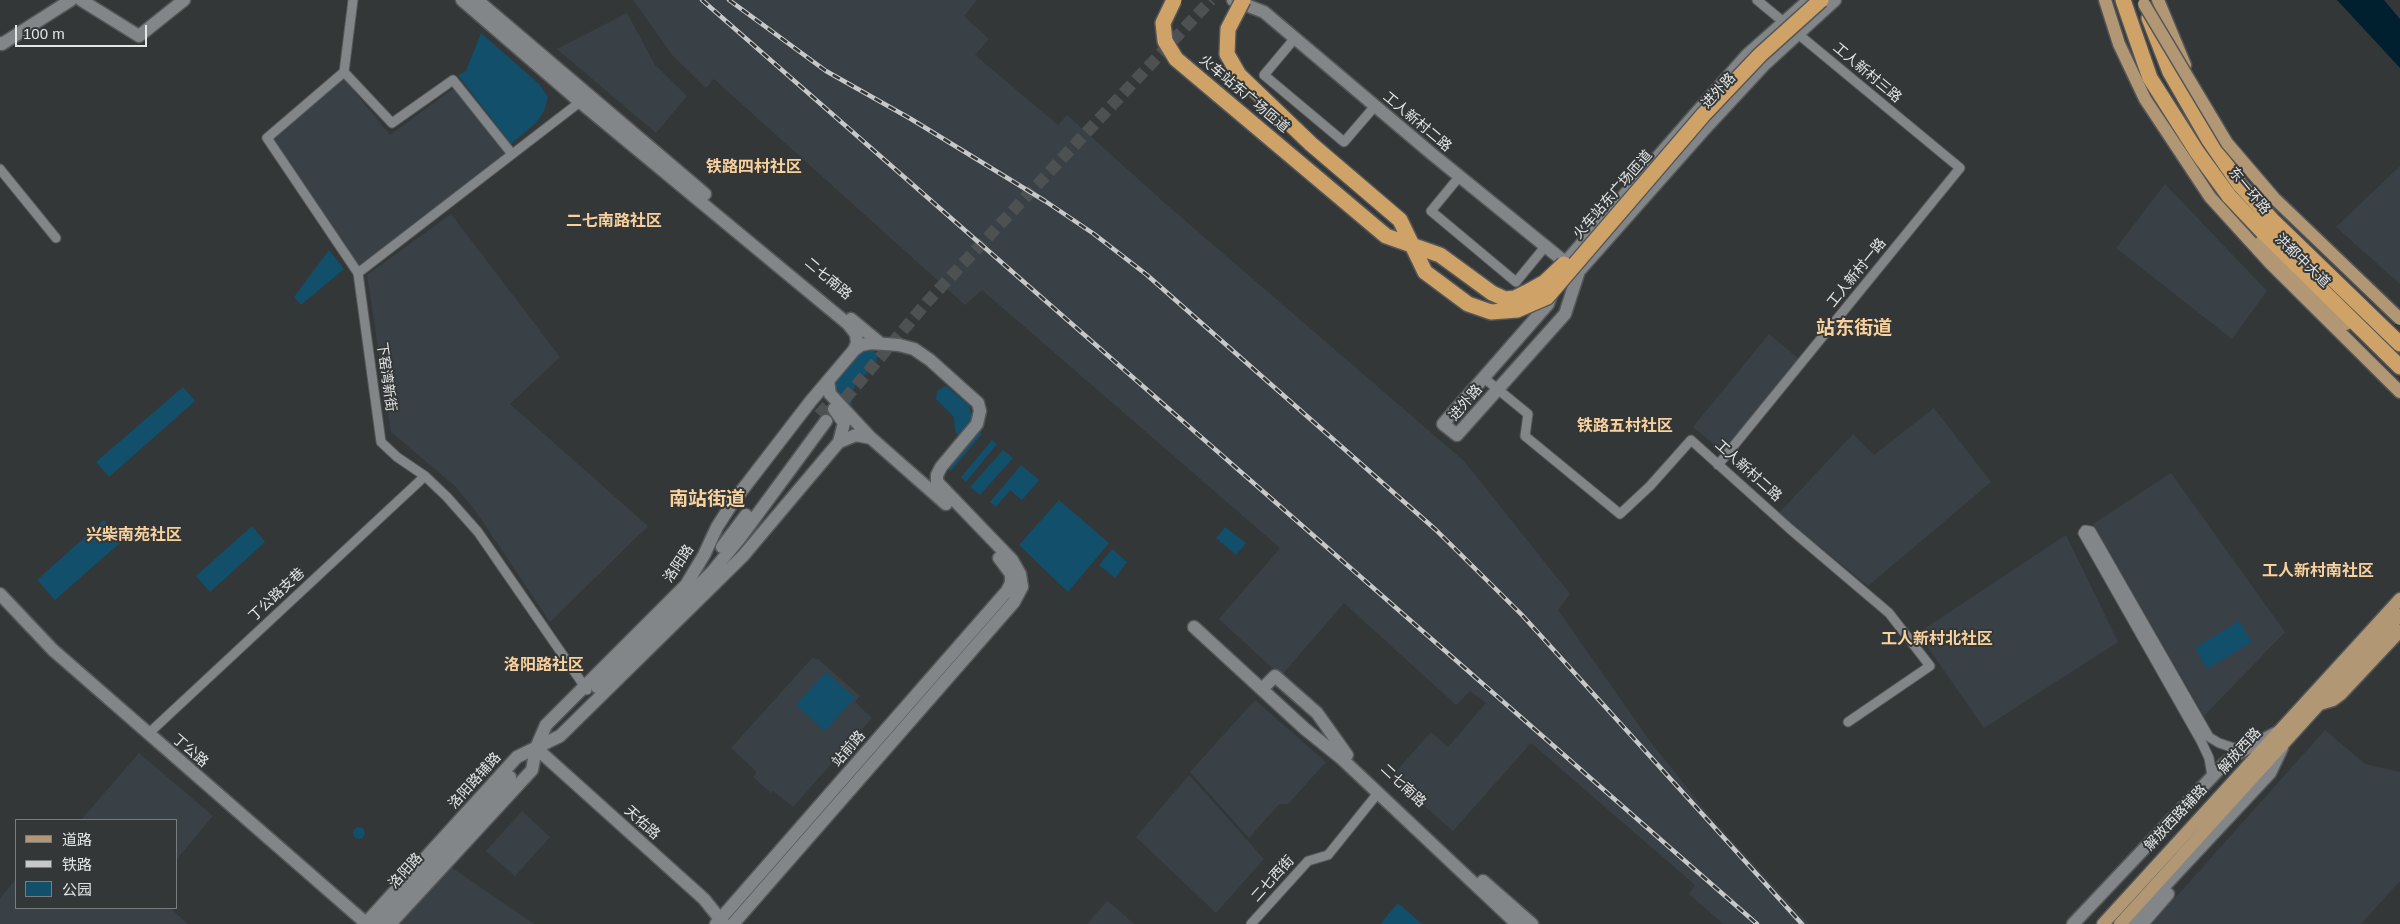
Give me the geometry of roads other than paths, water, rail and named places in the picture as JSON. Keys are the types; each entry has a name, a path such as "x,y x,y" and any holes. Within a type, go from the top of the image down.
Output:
{"highway":[{"name":"火车站东广场匝道","path":"1174,0 1163,23 1165,42 1176,59 1386,236 1440,256 1505,300 1516,298 1533,289 1564,264"},
{"name":"火车站东广场匝道","path":"1243,0 1228,29 1226,54 1239,76 1311,144 1400,220 1425,272 1468,304 1491,312 1516,310 1547,296 1704,114 1760,55 1821,0"},
{"name":"东一环路","path":"2124,0 2150,78 2197,152 2229,196 2400,367"},
{"name":"东一环路","path":"2148,1 2170,72 2209,140 2240,185 2274,222 2400,344"}],"main road":[{"path":"0,43 2,44 71,0"},
{"path":"81,0 139,36 184,0"},
{"name":"二七南路","path":"462,0 580,102 848,324 857,338 854,350"},
{"name":"二七南路","path":"477,0 880,343"},
{"name":"工人新村二路","path":"1234,0 1264,12 1544,248 1564,264 1579,271"},
{"name":"进外路","path":"1809,0 1747,55 1564,264 1548,304 1443,424 1457,435 1565,314 1579,271 1765,64 1835,0"},
{"path":"2105,0 2119,44 2146,99 2210,197 2270,263 2400,392"},
{"name":"洪都中大道","path":"2112,0 2133,59 2196,169 2214,193 2257,238 2400,375"},
{"path":"2148,1 2227,143 2274,198 2400,319"},
{"name":"洪都中大道","path":"2148,1 2212,127 2242,169 2276,207 2400,325"},
{"path":"880,343 900,345 919,352 978,403 980,411 977,424 941,468 937,478 942,489 1017,566 1022,587 1009,598 1011,576 1001,560 965,521 871,438 830,394 828,381 854,350 865,344 880,343"},
{"name":"洛阳路","path":"536,748 549,727 686,586 704,555 717,527 734,502 828,381"},
{"path":"390,924 532,770 536,748 560,736 743,556 839,442 844,428 843,418 823,401 815,399 810,402"},
{"name":"洛阳路","path":"536,748 712,572 740,538 823,418 706,569 688,589 586,688"},
{"path":"839,442 856,435 871,438"},
{"name":"丁公路","path":"0,594 45,642 148,734 369,924"},
{"name":"站前路","path":"720,922 1009,598"},
{"name":"站前路","path":"733,924 1009,598"},
{"name":"解放西路","path":"2120,924 2400,599"},
{"name":"解放西路","path":"2103,924 2282,736 2318,705 2400,615"},
{"name":"二七南路","path":"1194,627 1378,792 1517,924"},
{"path":"2318,705 2333,700 2341,694 2400,631"},
{"name":"二七南路","path":"1263,688 1276,676 1317,713 1342,750 1532,924"},
{"path":"2073,924 2212,776 2237,754 2282,736"},
{"path":"2129,924 2270,773 2282,736"},
{"path":"2142,924 2277,778 2282,736"},
{"name":"解放西路辅路","path":"2096,924 2282,736"},
{"name":"天佑路","path":"536,748 704,899 720,922"},
{"name":"洛阳路辅路","path":"369,924 517,756 536,748"}],"street":[{"path":"353,0 344,72 267,138 358,273 580,102"},
{"name":"工人新村三路","path":"1757,0 1960,168"},
{"path":"1295,38 1264,75 1344,142 1375,106"},
{"path":"344,72 392,123 453,80 512,154"},
{"name":"工人新村一路","path":"1718,465 1960,168"},
{"path":"0,169 56,238"},
{"path":"1459,177 1431,211 1516,282 1544,248"},
{"name":"下窑湾新街","path":"358,273 382,442 397,457 425,476 447,497 478,532 586,688"},
{"name":"工人新村二路","path":"1484,378 1528,414 1525,436 1620,514 1650,486 1692,440 1718,465 1889,613 1930,666 1848,722"},
{"name":"丁公路支巷","path":"148,734 425,476"},
{"path":"2212,776 2209,758 2201,741 2083,533 2085,530 2091,531 2209,736 2219,744 2234,748 2282,736"},
{"name":"二七西街","path":"1251,924 1308,861 1328,855 1378,792"}],"tunnel":[{"path":"833,413 927,302 1211,0"},
{"path":"819,415 836,396"}],"railway":[{"path":"702,0 1757,924"},
{"path":"729,0 826,71 911,119 1045,201 1094,234 1147,275 1436,530 1522,615 1802,924"}],"district":[{"name":"铁路四村社区","path":"754,168"},
{"name":"二七南路社区","path":"614,222"},
{"name":"站东街道","path":"1854,329"},
{"name":"铁路五村社区","path":"1625,427"},
{"name":"南站街道","path":"707,500"},
{"name":"兴柴南苑社区","path":"134,536"},
{"name":"工人新村南社区","path":"2318,572"},
{"name":"工人新村北社区","path":"1937,640"},
{"name":"洛阳路社区","path":"544,666"}]}
